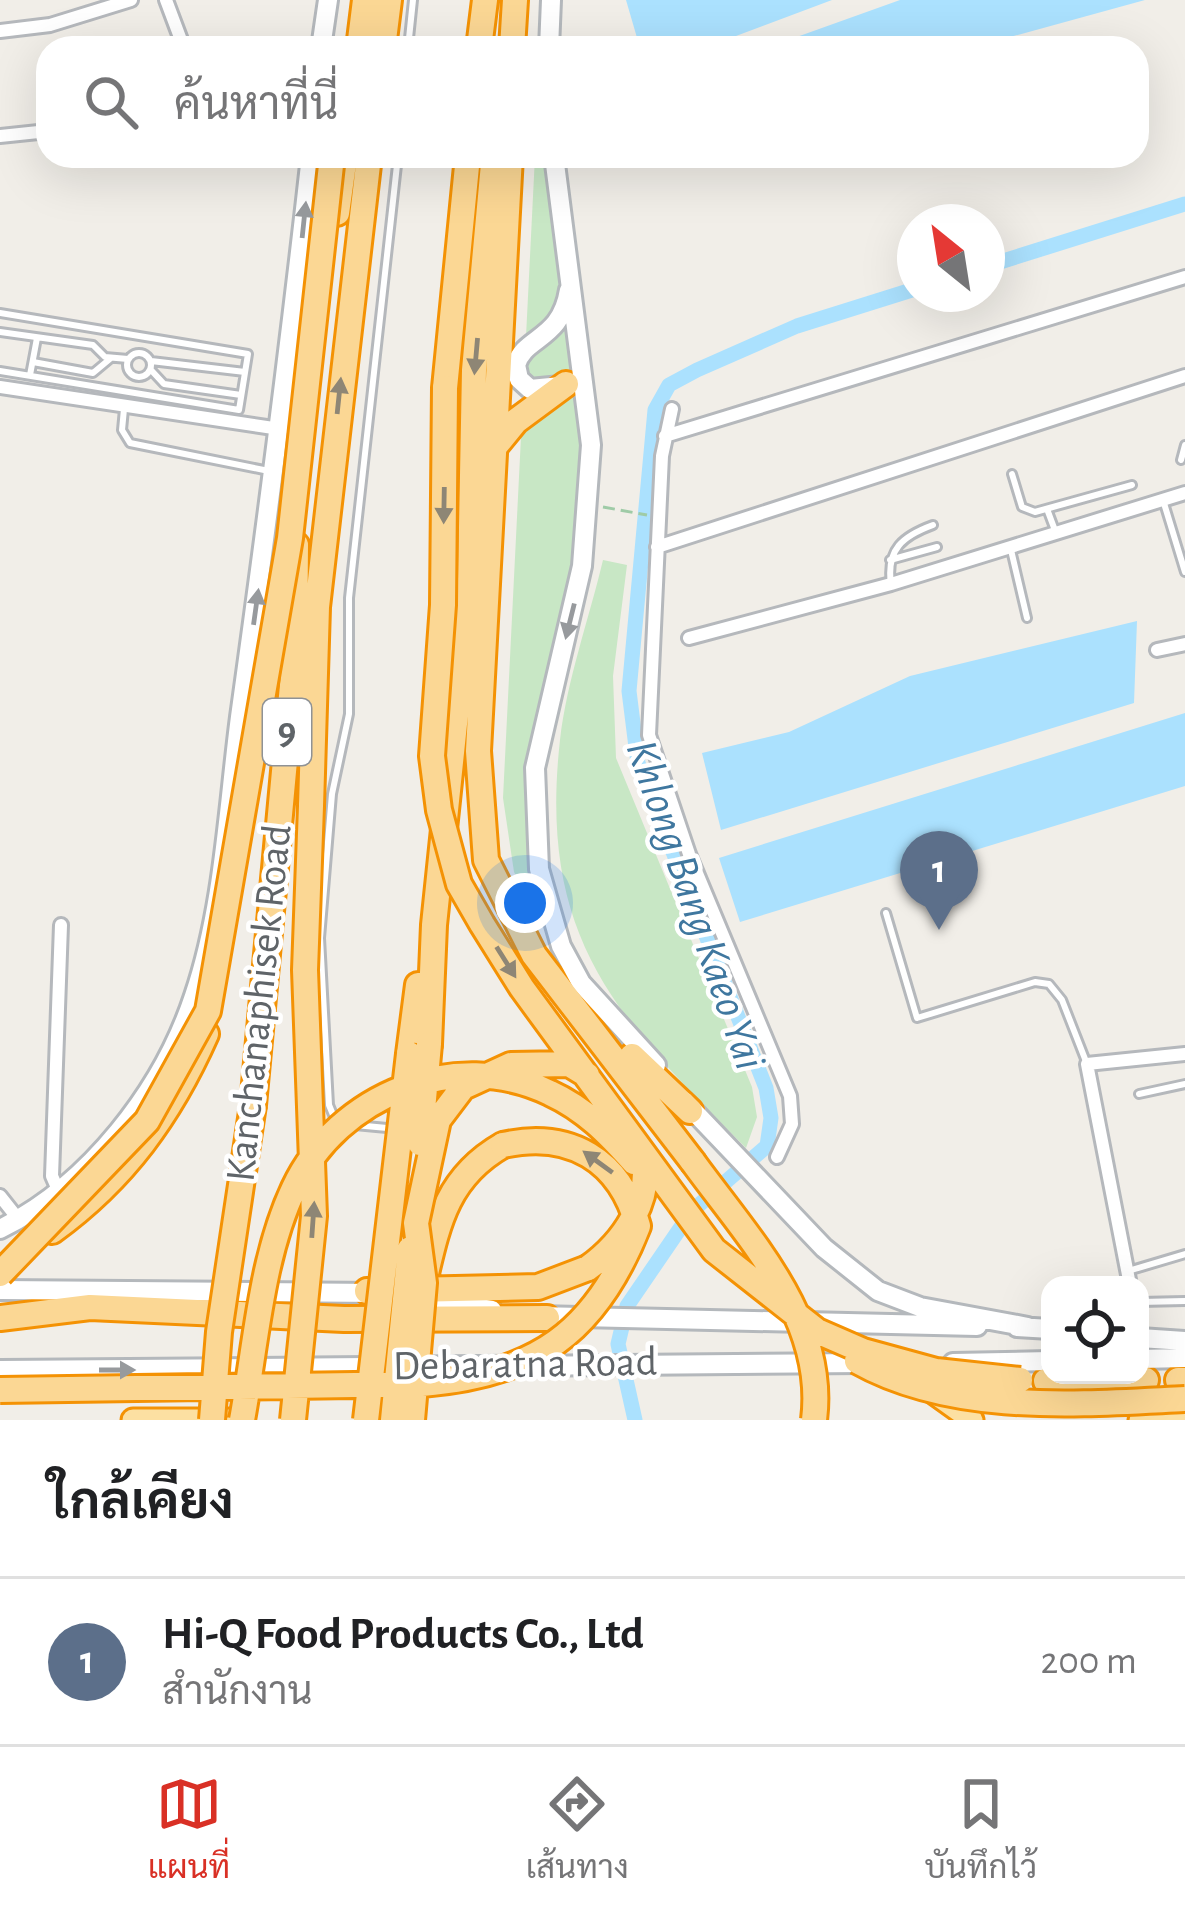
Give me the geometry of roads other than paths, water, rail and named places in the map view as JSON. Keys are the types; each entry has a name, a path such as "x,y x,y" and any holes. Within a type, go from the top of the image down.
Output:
{"highway":[{"path":"344,36 348,0"},
{"path":"360,36 365,0"},
{"path":"384,36 389,0"},
{"path":"480,36 485,0"},
{"path":"513,36 515,0"},
{"path":"0,1274 147,1121 208,1011 290,538 331,168"},
{"name":"Kanchanaphisek Road","path":"212,1420 219,1332 253,1105 295,653 296,535 343,168"},
{"name":"Kanchanaphisek Road","path":"293,1420 314,1216 305,970 317,607 368,168"},
{"path":"467,168 446,388 443,605 431,756 439,810 459,884 522,988 714,1250"},
{"path":"366,1420 419,1049 470,580 474,370 493,168"},
{"path":"509,168 478,798 486,860 534,955 694,1162 790,1297 810,1351 818,1394 814,1420"},
{"path":"493,449 516,421 566,384"},
{"path":"0,1264 64,1222 144,1148 214,1016 296,535"},
{"path":"534,955 691,1111"},
{"path":"393,1420 419,1049"},
{"path":"368,1292 538,1287 588,1268 613,1250 640,1208 646,1164 627,1109 603,1084 569,1064 534,1061 487,1073 463,1088 438,1120 416,1223 424,1282"},
{"path":"242,1420 274,1243 292,1191 323,1142 382,1096 415,1083 460,1076 548,1091 598,1122 714,1250 874,1371 931,1390 1015,1400 1183,1379"},
{"path":"0,1390 472,1380 521,1364 561,1341 585,1318 624,1261 638,1226 620,1179 596,1156 554,1140 503,1145 478,1159 448,1194 424,1282 412,1420"},
{"path":"0,1318 90,1307 344,1319 547,1318"},
{"path":"817,1331 899,1362 1020,1380"},
{"path":"195,1420 219,1332"},
{"path":"894,1363 972,1420"},
{"path":"133,1420 230,1420"},
{"path":"1140,1420 1185,1420"}],"main road":[{"path":"323,36 328,0"},
{"path":"550,36 551,0"},
{"path":"0,1229 59,1192 135,1108 194,996 214,908 280,429 309,168"},
{"path":"556,168 584,356 591,446 582,566 535,768 538,869 561,946 581,982 691,1111 824,1248 878,1292 920,1307 1028,1327"},
{"path":"571,280 556,328 518,356 519,380 530,389 566,384 584,356"},
{"path":"0,1290 368,1292 589,1322 1041,1328"},
{"path":"1149,1338 1185,1341"},
{"name":"Debaratna Road","path":"0,1370 569,1362 894,1363 1041,1371"},
{"path":"1149,1371 1183,1379"}],"street":[{"path":"0,31 50,25 131,0"},
{"path":"166,0 180,36"},
{"path":"0,136 36,132"},
{"path":"665,436 1185,277"},
{"path":"657,547 1185,376"},
{"path":"0,387 128,401 280,429"},
{"path":"672,409 665,436 657,547 649,735 688,854 790,1096 792,1124 777,1157"},
{"path":"689,638 891,584 1185,493"},
{"path":"1156,650 1185,644"},
{"path":"59,1192 52,1176 61,925"},
{"path":"1129,1276 1087,1064 1185,1054"},
{"path":"0,1196 20,1220"}],"lane":[{"path":"409,36 412,0"},
{"path":"387,1128 334,1122 331,1117 320,938 332,794 349,714 349,598 397,168"},
{"path":"0,313 248,354 239,410 128,401 0,371"},
{"path":"0,332 92,345 111,358 128,359 139,353"},
{"path":"140,336 139,353 164,384 241,395"},
{"path":"30,376 37,338"},
{"path":"33,362 93,373 111,358"},
{"path":"128,359 128,370 135,377"},
{"path":"245,372 151,365 135,377 122,430 130,443 274,472"},
{"path":"1181,460 1185,446"},
{"path":"1012,473 1022,507 1047,509 1132,485"},
{"path":"1163,500 1185,572"},
{"path":"1047,509 1056,532"},
{"path":"891,584 890,560 903,538 933,525"},
{"path":"890,560 938,547"},
{"path":"1010,547 1027,618"},
{"path":"886,914 917,1018 1035,982 1048,984 1061,1000 1087,1064"},
{"path":"1139,1094 1185,1084"},
{"path":"1134,1276 1185,1254"},
{"path":"1149,1302 1185,1301"}],"water":[{"path":"626,0 832,0 736,36 636,36"},
{"path":"900,0 1145,0 1014,36 800,36"},
{"path":"1137,621 1134,703 721,830 702,753 789,732 910,676"},
{"path":"1185,713 1185,786 740,922 719,858"}],"waterway":[{"name":"Khlong Bang Kaeo Yai","path":"1005,260 1185,204"},
{"name":"Khlong Bang Kaeo Yai","path":"635,1420 618,1344 627,1306 692,1211 767,1146 771,1118 766,1088 638,763 629,691 655,410 669,385 697,370 797,326 897,295"}],"place":[{"name":"Hi-Q Food Products Co., Ltd","path":"939,930"}]}
